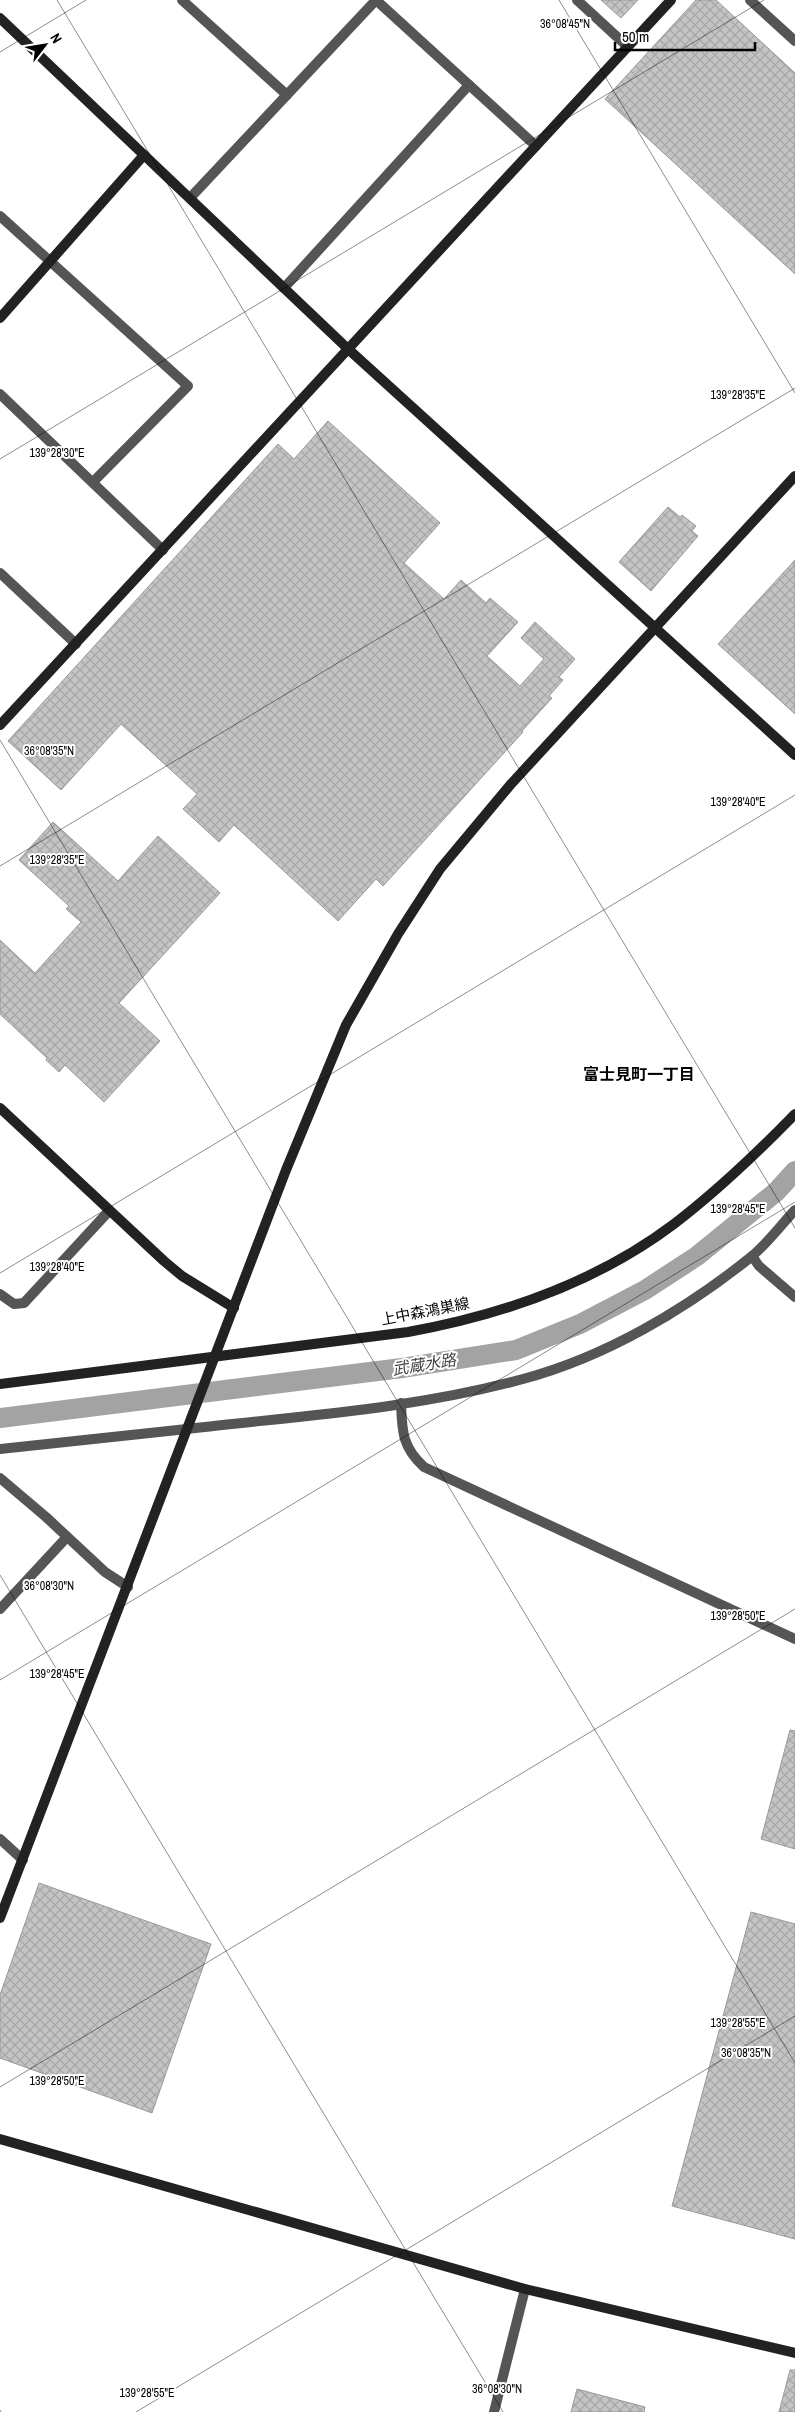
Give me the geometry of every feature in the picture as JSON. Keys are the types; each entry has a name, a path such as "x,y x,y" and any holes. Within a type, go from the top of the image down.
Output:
{"street":[{"path":"182,0 287,95"},
{"path":"190,198 376,0 536,146"},
{"path":"577,0 628,47"},
{"path":"0,725 671,0"},
{"path":"750,0 795,41"},
{"path":"0,18 347,348 657,627 795,755"},
{"path":"284,288 469,85"},
{"path":"0,318 49,260 144,155"},
{"path":"0,216 188,386 93,482"},
{"path":"0,394 163,550"},
{"path":"0,1918 128,1587 193,1412 328,1066 346,1025 398,934 440,870 511,784 795,476"},
{"path":"0,573 76,644"},
{"path":"0,1108 109,1211 182,1276 234,1308"},
{"name":"上中森鴻巣線","path":"0,1384 426,1329 502,1309 555,1290 622,1257 674,1224 724,1183 795,1114"},
{"path":"0,1449 401,1404 524,1379 602,1350 667,1315 752,1256 795,1210"},
{"path":"0,1294 14,1304 24,1302 109,1211"},
{"path":"752,1256 760,1266 795,1298"},
{"path":"401,1404 405,1442 412,1456 424,1467 795,1639"},
{"path":"0,1478 105,1572 128,1587"},
{"path":"0,1609 67,1537"},
{"path":"0,1839 23,1860"},
{"path":"0,2139 526,2289 795,2353"},
{"path":"494,2412 526,2289"}],"building":[{"path":"601,0 638,0 621,18"},
{"path":"696,0 716,0 795,73 795,274 605,99"},
{"path":"328,421 440,523 404,563 444,599 461,580 486,603 490,598 518,622 487,656 520,686 544,659 521,638 535,622 575,659 559,677 563,680 549,696 552,698 523,732 383,886 376,879 338,921 234,825 219,842 183,809 197,794 121,724 61,790 8,741 278,444 294,459"},
{"path":"668,507 680,517 682,515 696,526 692,531 698,536 651,591 619,562"},
{"path":"795,560 795,714 718,644"},
{"path":"53,822 118,881 158,836 220,893 119,1003 160,1041 104,1102 65,1065 59,1072 46,1060 47,1058 0,1014 0,940 35,973 81,922 66,909 69,906 19,860"},
{"path":"790,1730 795,1731 795,1849 761,1839"},
{"path":"39,1883 211,1944 152,2113 0,2058 0,1995"},
{"path":"751,1912 795,1924 795,2239 672,2206"},
{"path":"790,2370 795,2370 795,2412 779,2412"},
{"path":"577,2389 645,2407 644,2412 571,2412"}],"waterway":[{"name":"武蔵水路","path":"0,1418 402,1368 516,1350 580,1324 645,1290 697,1256 776,1192 795,1171"}],"district":[{"name":"富士見町一丁目","path":"639,1074"}]}
